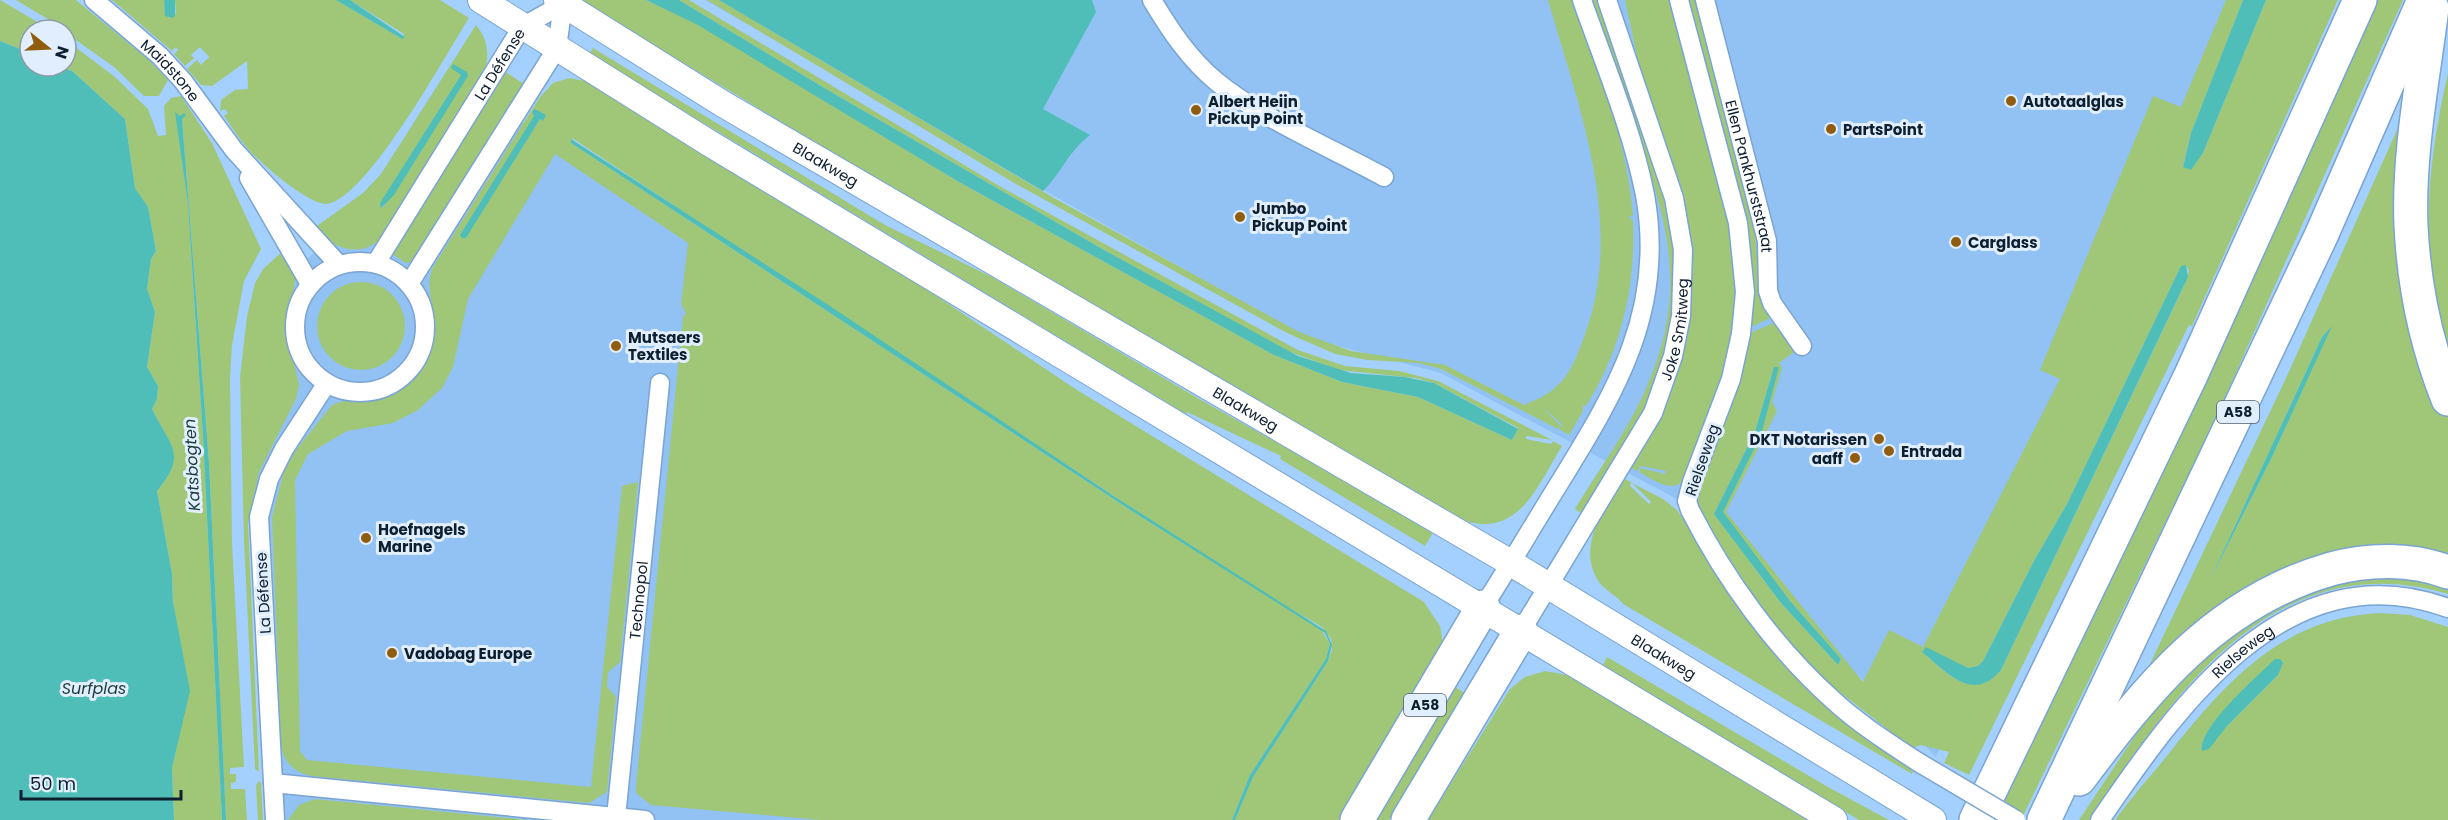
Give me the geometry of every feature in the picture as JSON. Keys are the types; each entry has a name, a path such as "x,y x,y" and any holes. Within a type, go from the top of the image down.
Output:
{"highway":[{"path":"1976,820 2191,375 2360,0"},
{"name":"A58","path":"2046,820 2321,236 2424,0"},
{"path":"2433,0 2415,152 2411,225 2418,295 2433,360 2448,399"},
{"name":"A58","path":"2046,820 2147,693 2202,638 2249,603 2297,579 2352,563 2393,562 2448,572"},
{"name":"A58","path":"1357,820 1483,607"},
{"name":"A58","path":"1408,820 1521,632"}],"main road":[{"path":"481,0 748,166 1834,820"},
{"name":"Blaakweg","path":"560,2 723,104 1512,563 1933,820"}],"street":[{"name":"Maidstone","path":"94,0 166,62 234,150 339,265"},
{"path":"1152,0 1194,60 1218,82 1258,109 1384,177"},
{"path":"1483,607 1512,563 1618,382 1636,340 1647,285 1649,250 1643,188 1637,161 1582,0"},
{"name":"Joke Smitweg","path":"1521,632 1653,413 1673,356 1681,316 1683,250 1674,198 1607,0"},
{"name":"Rielseweg","path":"1679,0 1738,223 1744,282 1744,314 1736,359 1719,414 1692,482 1688,501 1690,510 1744,598 1800,667 1834,701 1918,762 2016,820"},
{"name":"Ellen Pankhurststraat","path":"1705,0 1767,241 1768,291 1773,303 1802,346"},
{"name":"La Défense","path":"376,263 522,27 560,2"},
{"path":"409,284 557,48 560,2"},
{"name":"Maidstone","path":"234,150 310,284"},
{"path":"359,261 376,263 394,271 409,284 419,299 424,326 419,352 410,368 396,380 380,388 362,392 344,390 327,383 310,368 298,349 295,326 298,304 310,284 339,265 359,261"},
{"name":"La Défense","path":"275,820 259,517 269,479 284,448 327,383"},
{"name":"Technopol","path":"616,817 660,383"},
{"name":"Rielseweg","path":"2100,820 2172,718 2193,694 2217,670 2268,631 2320,604 2369,595 2421,599 2448,608"},
{"path":"273,783 645,820"}],"shaded area":[{"path":"0,0 31,18 18,18 18,48 0,41"},
{"path":"16,0 76,0 150,61 168,80 159,96 144,96 114,67 78,42 78,18 46,18"},
{"path":"112,0 164,0 165,14 169,18 176,13 175,0 336,0 402,39 404,34 350,0 440,0 469,18 424,92 383,153 362,179 343,197 326,204 308,198 263,164 248,149 224,116 228,113 225,109 220,111 221,100 235,90 248,89 247,61 212,86 201,85 187,69 197,60 201,65 209,57 200,47 191,55 194,58 185,66 174,54 178,50 176,47 172,51"},
{"path":"579,0 646,0 696,23 959,182 1274,355 1342,382 1418,397 1512,440 1518,428 1434,383 1415,378 1339,370 1290,352 1104,250 826,89 679,0 689,0 1001,187 1298,350 1345,366 1399,371 1438,381 1552,440 1526,436 1526,439 1551,444 1553,441 1562,446 1536,490 1514,514 1500,522 1484,524 1466,521 1133,334"},
{"path":"705,0 2232,0 1936,757 1703,513 1441,373 1307,338"},
{"path":"707,0 719,0 1054,198 1299,332 1351,351 1445,365 1524,405 1547,394 1563,380 1569,371 1584,337 1596,295 1600,253 1599,210 1593,167 1573,83 1548,0 1575,0 1590,45 1587,47 1592,50 1618,131 1633,215 1629,217 1633,221 1633,245 1629,293 1609,363 1586,406 1583,405 1583,411 1569,435 1559,429 1562,424 1542,407 1560,425 1558,429 1441,369 1419,363 1368,360 1335,354 1287,333 1016,184"},
{"path":"1591,0 1599,0 1664,187 1675,252 1674,304 1665,356 1648,405 1584,515 1575,509 1623,432 1648,384 1660,349 1667,317 1670,285 1669,255 1657,194"},
{"path":"1625,0 1671,0 1728,218 1736,270 1735,322 1726,362 1707,422 1685,479 1674,486 1656,482 1639,472 1641,468 1665,474 1666,471 1641,466 1637,471 1630,467 1689,299"},
{"path":"1688,0 1695,0 1755,235 1761,300 1770,318 1751,327 1753,271 1749,237"},
{"path":"2226,0 2243,0 2191,133 2183,166 2194,164 2203,153 2266,0 2338,0 2192,326 2189,325 1969,775 1944,763 1949,752 1921,745 1912,748 1820,677 1763,611 1700,513 1696,496 1735,395 1750,333 1774,323 1794,352 1779,363 1782,368 1772,402 1777,411 1726,512 1863,682 1889,630 1923,647 2060,379 2040,370 2153,96 2181,107","holes":["2181,266 2186,266 2189,271 2183,288 2001,670 1990,680 1979,684 1959,681 1922,652 1926,648 1968,668 1978,666 1983,661 2035,559 2067,504","1774,367 1761,435 1722,512 1790,601 1841,659 1838,665 1781,603 1714,514 1755,432"]},
{"path":"2376,0 2403,0 2212,426 2021,820 1991,820"},
{"path":"476,25 487,48 484,74 386,233 368,247 350,249 331,242 314,228 363,193 381,174","holes":["461,75 383,208 381,203"]},
{"path":"593,48 885,225 992,277 1201,400 1434,531 1425,546 1280,459 1281,456 1187,412 1186,414 589,54"},
{"path":"78,49 115,77 148,109 158,136 166,135 164,106 171,98 181,96 212,143 261,249 244,281 232,345 230,377 232,543 244,767 230,768 230,774 236,774 236,782 231,783 231,789 245,789 247,820 226,820 209,463 182,119 176,113 188,204 203,435 222,820 174,820 172,768 179,737 172,574 157,491 172,468 174,459 170,442 152,409 157,399 158,386 147,367 155,312 147,289 151,259 156,251 148,207 135,188 125,119 78,76"},
{"path":"504,71 524,84 412,262 406,263 392,254"},
{"path":"2448,73 2448,350 2433,279 2429,212 2434,145"},
{"path":"569,78 586,81 875,255 1077,390 1424,602 1440,626 1444,649 1347,820 1235,820 1253,777 1328,661 1332,650 1331,639 1322,627 1266,595 1321,629 1330,644 1326,659 1250,775 1232,820 820,820 651,805 636,793 683,317 686,313 681,304 688,243 555,154 468,299 453,367 442,388 418,410 393,423 347,431 308,454 295,480 300,751 307,760 591,787 622,486 638,482 620,662 608,672 607,687 616,697 607,792 589,803 311,776 291,766 287,762 281,745 272,517 284,471 296,450 332,405 395,391 405,385 421,368 427,358 433,336 434,325 429,285 433,267 540,97 553,83","holes":["535,115 540,119 464,239 460,235","572,138 1228,571 1132,511 571,143"]},
{"path":"2418,83 2410,156 2448,411 2448,558 2370,550 2140,685 2287,376","holes":["2330,329 2272,457 2211,578 2322,337"]},
{"path":"463,84 1311,636 1220,820 266,820 246,457 268,294 403,174"},
{"path":"284,250 296,276 286,328 299,385 296,399 259,472 248,524 259,772 255,769 244,541 240,377 247,316 255,283 263,269"},
{"path":"352,282 370,282 386,289 398,301 405,317 405,335 398,351 386,363 370,370 352,370 336,363 324,351 317,335 317,317 324,301 336,289"},
{"path":"1623,478 1631,482 1630,486 1649,504 1651,502 1632,483 1663,499 1677,510 1764,639 1810,691 1913,771 1912,774 1623,604 1599,582 1592,568 1591,541 1601,515"},
{"path":"2362,571 2448,581 2448,594 2387,584 2331,590 2281,610 2235,641 2194,680 2156,724 2091,820 2079,820 2150,713 2248,614"},
{"path":"2381,613 2410,615 2448,627 2448,820 2115,820 2191,726 2236,678 2260,657 2286,640 2315,626 2346,617","holes":["2275,660 2278,675 2227,726 2201,747 2229,706"]},
{"path":"1607,657 1828,787 1889,820 1859,820 1603,665"},
{"path":"1545,671 1572,676 1814,820 1428,820 1510,689 1525,677"},
{"path":"1455,687 1465,693 1389,820 1375,820"},
{"path":"259,781 263,820 258,820 256,785"},
{"path":"315,799 529,820 288,820 299,805"}],"water":[{"path":"164,0 175,0 175,16 172,18 165,16"},
{"path":"336,0 350,0 405,37 402,39"},
{"path":"646,0 679,0 826,89 1104,250 1298,356 1351,373 1405,377 1434,383 1518,429 1512,440 1418,397 1342,382 1274,355 959,182 696,24"},
{"path":"719,0 1092,0 1096,12 1043,109 1090,135 1043,191"},
{"path":"2243,0 2266,0 2203,153 2191,170 2183,167 2191,133"},
{"name":"Surfplas","path":"0,41 18,48 18,78 78,76 125,119 135,188 148,207 156,251 151,259 147,289 155,312 147,367 158,386 157,399 152,409 173,450 172,468 157,491 172,574 173,602 190,691 172,768 174,820 0,820"},
{"path":"453,64 467,72 468,76 394,195 381,208 380,203 461,75 451,68"},
{"path":"535,109 546,115 543,121 540,119 466,238 462,238 460,235 534,116 532,112"},
{"path":"175,112 180,116 184,113 186,115 182,119 209,463 226,820 222,820 203,435 188,204"},
{"path":"571,139 830,306 1112,495 1326,631 1332,645 1328,661 1253,777 1235,820 1232,820 1250,775 1326,659 1330,644 1325,633 1132,511 571,143"},
{"path":"2186,265 2188,277 2001,670 1990,680 1979,684 1959,681 1922,652 1926,647 1968,668 1978,666 1983,661 2035,559 2067,504 2181,266"},
{"path":"2332,326 2272,457 2211,578 2322,337"},
{"path":"1774,367 1779,367 1761,435 1723,512 1790,601 1841,659 1838,665 1781,603 1714,514 1755,432"},
{"path":"2275,659 2280,659 2283,663 2278,675 2227,726 2209,749 2202,751 2203,741 2219,716 2243,689"}],"place":[{"name":"Autotaalglas","path":"2011,101"},
{"name":"Albert Heijn Pickup Point","path":"1196,110"},
{"name":"PartsPoint","path":"1831,129"},
{"name":"Jumbo Pickup Point","path":"1240,217"},
{"name":"Carglass","path":"1956,242"},
{"name":"Mutsaers Textiles","path":"616,346"},
{"name":"DKT Notarissen","path":"1879,439"},
{"name":"Entrada","path":"1889,451"},
{"name":"aaff","path":"1855,458"},
{"name":"Hoefnagels Marine","path":"366,538"},
{"name":"Vadobag Europe","path":"392,653"}],"water label":[{"name":"Katsbogten","path":"192,465"}]}
